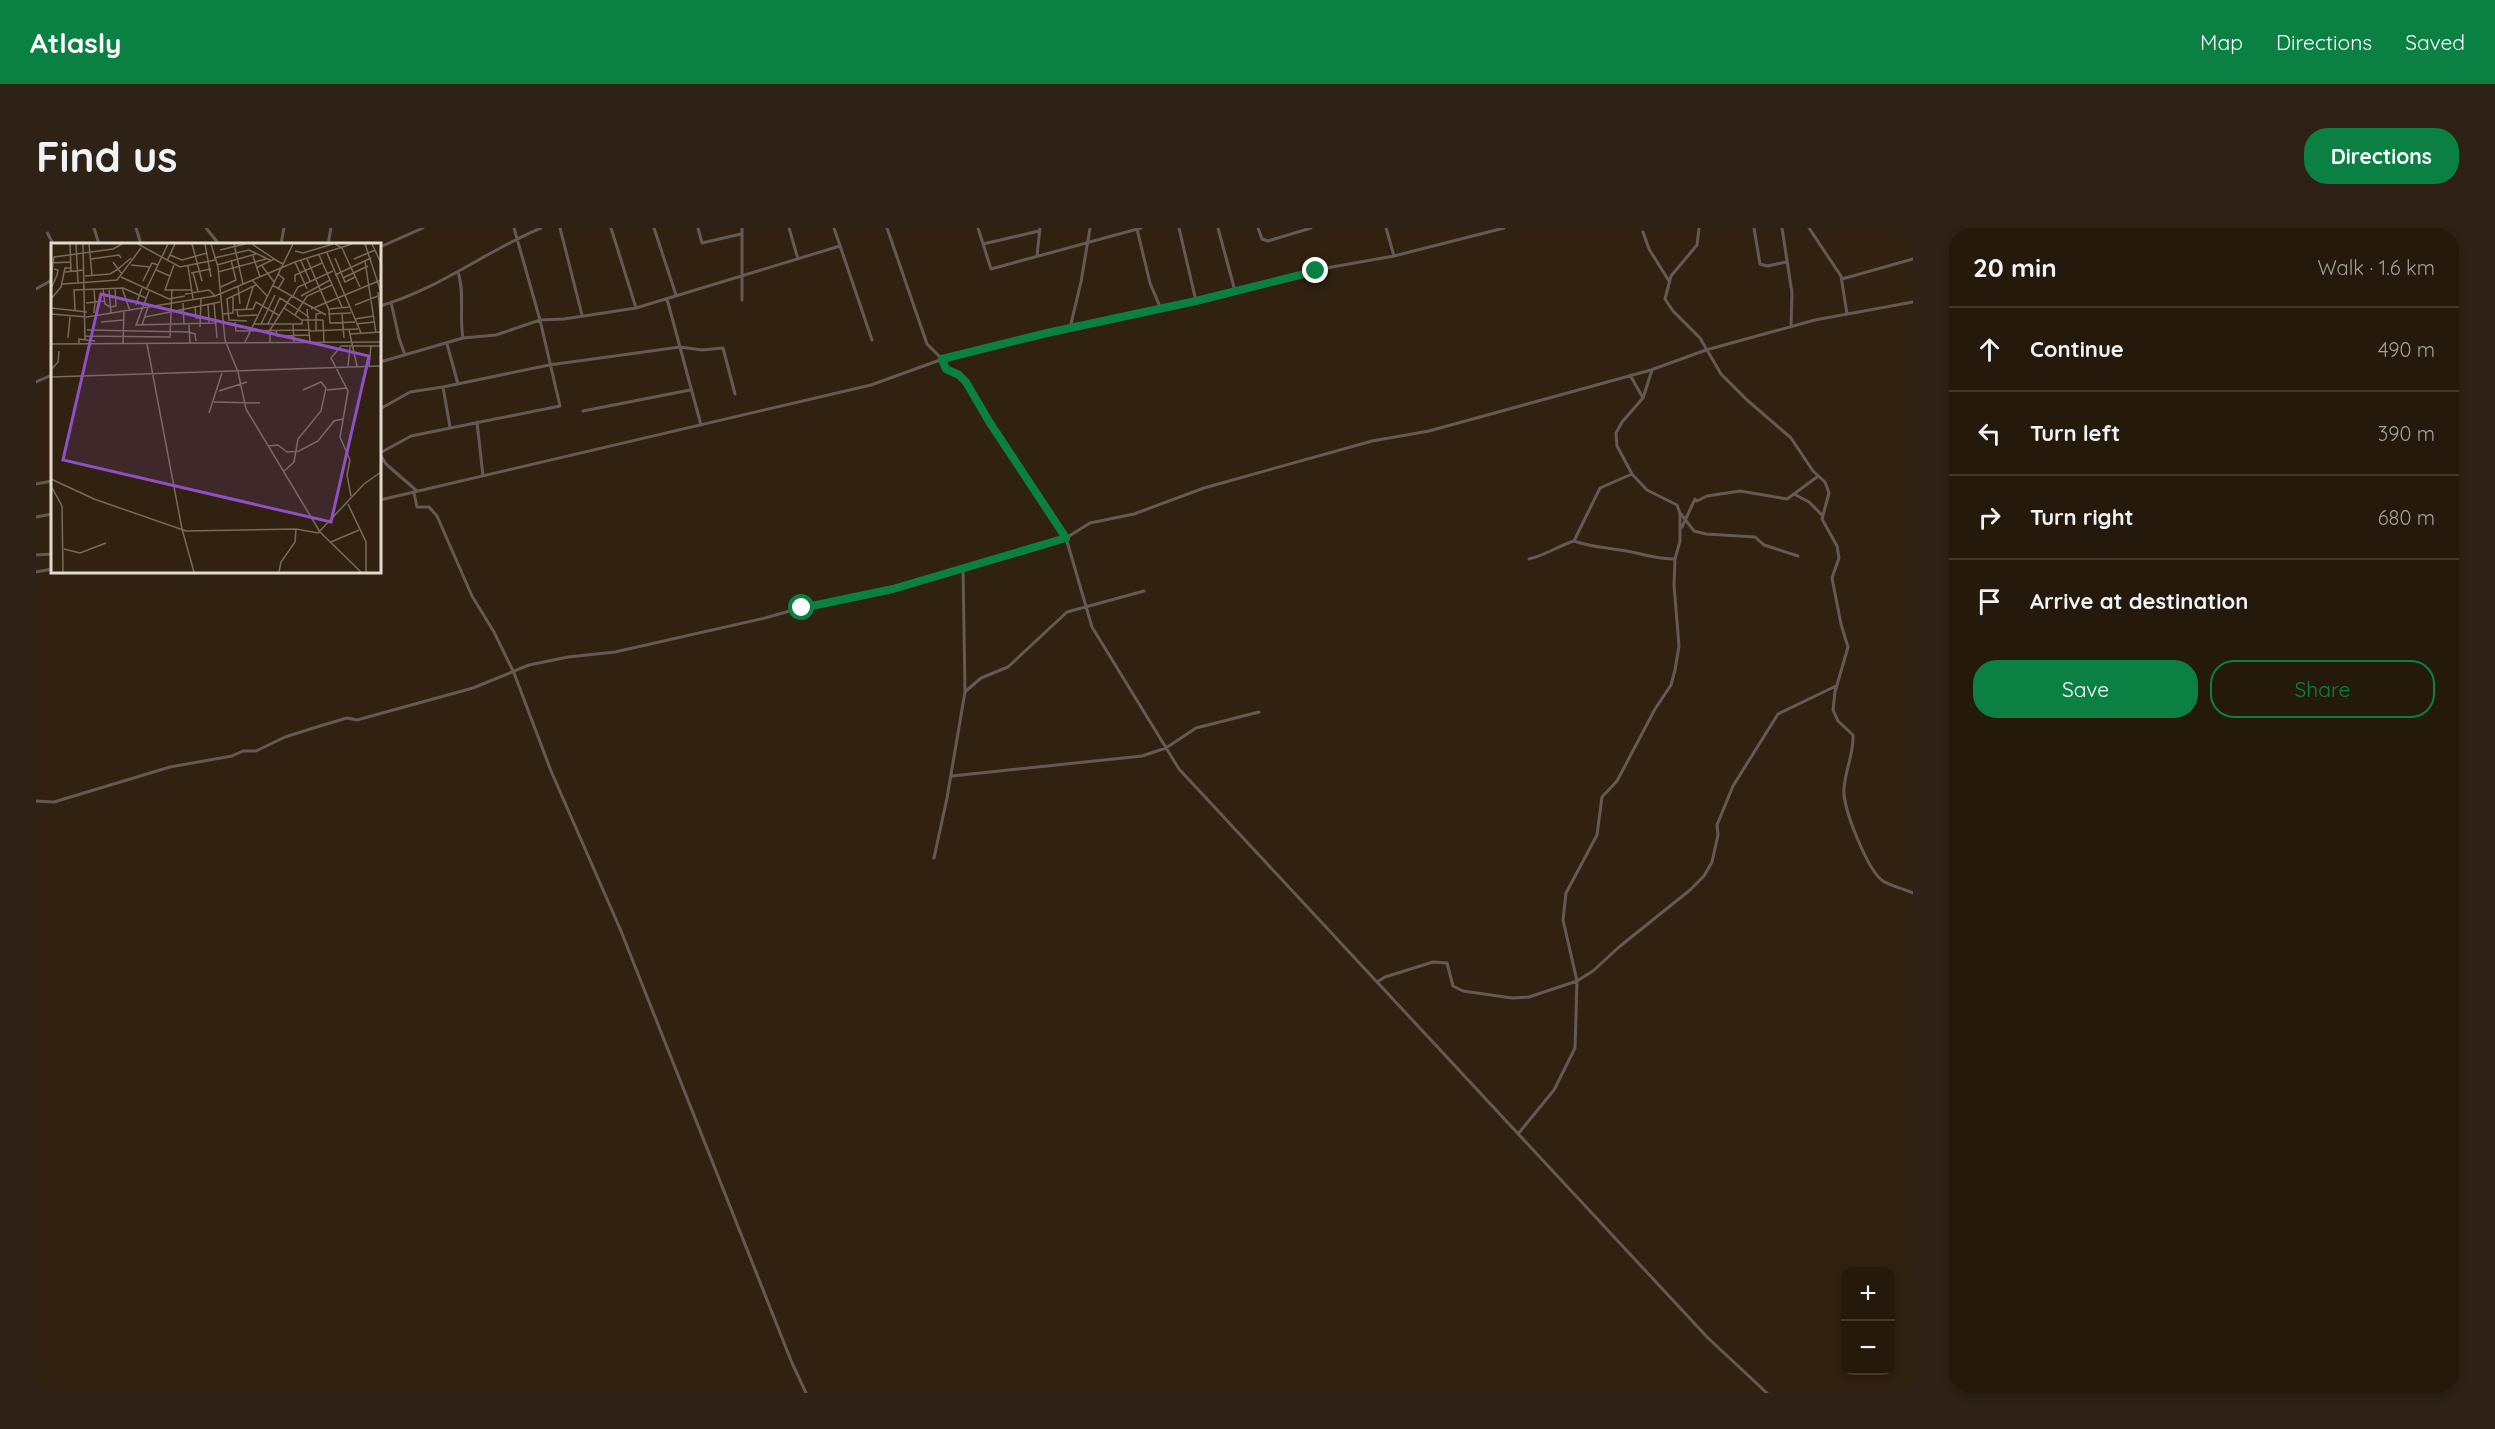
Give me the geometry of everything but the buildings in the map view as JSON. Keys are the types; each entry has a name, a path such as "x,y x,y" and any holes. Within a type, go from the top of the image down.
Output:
{"street":[{"path":"45,228 52,243"},
{"path":"94,228 99,243"},
{"path":"136,228 141,243"},
{"path":"207,228 218,243"},
{"path":"281,243 284,228"},
{"path":"328,243 331,228"},
{"path":"381,247 423,228"},
{"path":"381,452 411,436 560,406 540,320 514,228"},
{"path":"381,306 458,272 517,238 541,228"},
{"path":"560,228 582,315"},
{"path":"611,228 636,308"},
{"path":"654,228 676,296"},
{"path":"698,228 702,243 741,234"},
{"path":"742,228 742,300"},
{"path":"789,228 798,259"},
{"path":"834,228 872,340"},
{"path":"887,228 927,344 942,359 946,369 959,375 966,382 990,423 1066,538 1092,627 1179,769 1708,1338 1767,1393"},
{"path":"978,228 991,269 1139,229 1150,283 1161,309"},
{"path":"1070,328 1082,282 1090,228"},
{"path":"1179,228 1196,301"},
{"path":"1218,228 1235,291"},
{"path":"1258,228 1262,239 1268,241 1311,228"},
{"path":"1386,228 1394,256"},
{"path":"381,500 871,386 942,359 1070,328 1196,301 1332,267 1394,256 1504,228"},
{"path":"1699,228 1697,245 1676,268 1669,281 1665,299 1697,334 1721,374 1791,438 1818,476 1825,482 1829,493 1823,516"},
{"path":"1754,228 1760,264 1767,266 1788,261"},
{"path":"1782,228 1792,292 1791,328"},
{"path":"1809,228 1842,279 1846,314"},
{"path":"983,244 1040,229 1037,256"},
{"path":"1643,232 1649,249 1669,281"},
{"path":"381,362 463,338 496,334 540,320 564,319 636,308 840,246"},
{"path":"1842,279 1913,260"},
{"path":"458,272 461,285 460,319 463,338"},
{"path":"36,289 51,281"},
{"path":"667,298 701,425"},
{"path":"391,302 405,355"},
{"path":"36,801 54,802 170,767 232,756 243,751 255,751 285,738 347,718 357,720 473,688 529,665 568,657 615,652 765,618 811,605 893,589 1066,538 1090,523 1134,514 1204,488 1372,441 1429,431 1652,370 1706,350 1815,320 1913,303"},
{"path":"447,344 458,384"},
{"path":"381,408 410,392 549,365 680,347 702,350 723,348 735,394"},
{"path":"1652,370 1643,398 1616,433 1617,446 1632,474 1647,490 1677,505 1685,522 1694,531 1706,534 1755,537 1764,545 1798,556"},
{"path":"36,382 51,375"},
{"path":"1630,375 1643,398"},
{"path":"443,387 450,427"},
{"path":"583,411 690,390"},
{"path":"477,422 483,476"},
{"path":"381,455 386,464 416,492 417,507 429,507 437,516 472,596 494,632 514,673 551,771 621,931 787,1352 806,1393"},
{"path":"1574,541 1600,488 1632,474"},
{"path":"1680,528 1695,499 1697,501 1707,496 1740,491 1787,499 1818,476"},
{"path":"36,484 51,481"},
{"path":"1793,494 1809,502 1823,516 1837,546 1839,558 1832,578 1848,647 1833,710 1838,721 1853,735 1854,749 1843,790 1848,814 1872,867 1882,880 1913,893"},
{"path":"1518,1134 1554,1090 1575,1048 1577,981 1563,920 1566,893 1597,835 1602,797 1617,781 1655,709 1671,685 1679,646 1674,603 1675,559 1680,541 1680,513"},
{"path":"36,517 51,514"},
{"path":"1529,559 1545,555 1558,546 1574,541 1653,558 1675,559"},
{"path":"36,555 51,554"},
{"path":"934,858 965,692 963,567"},
{"path":"36,572 51,569"},
{"path":"965,692 981,678 1008,667 1067,612 1144,591"},
{"path":"1377,982 1385,977 1433,962 1447,963 1454,986 1463,991 1512,998 1545,993 1577,981 1593,971 1704,876 1712,862 1718,835 1717,825 1733,786 1778,714 1837,686"},
{"path":"951,776 1142,756 1166,748 1196,728 1259,712"},
{"path":"1908,1393 1913,1383"}],"route":[{"path":"802,608 893,589 1066,538 990,423 964,379 946,369 942,359 1047,333 1223,295 1316,271"}]}
